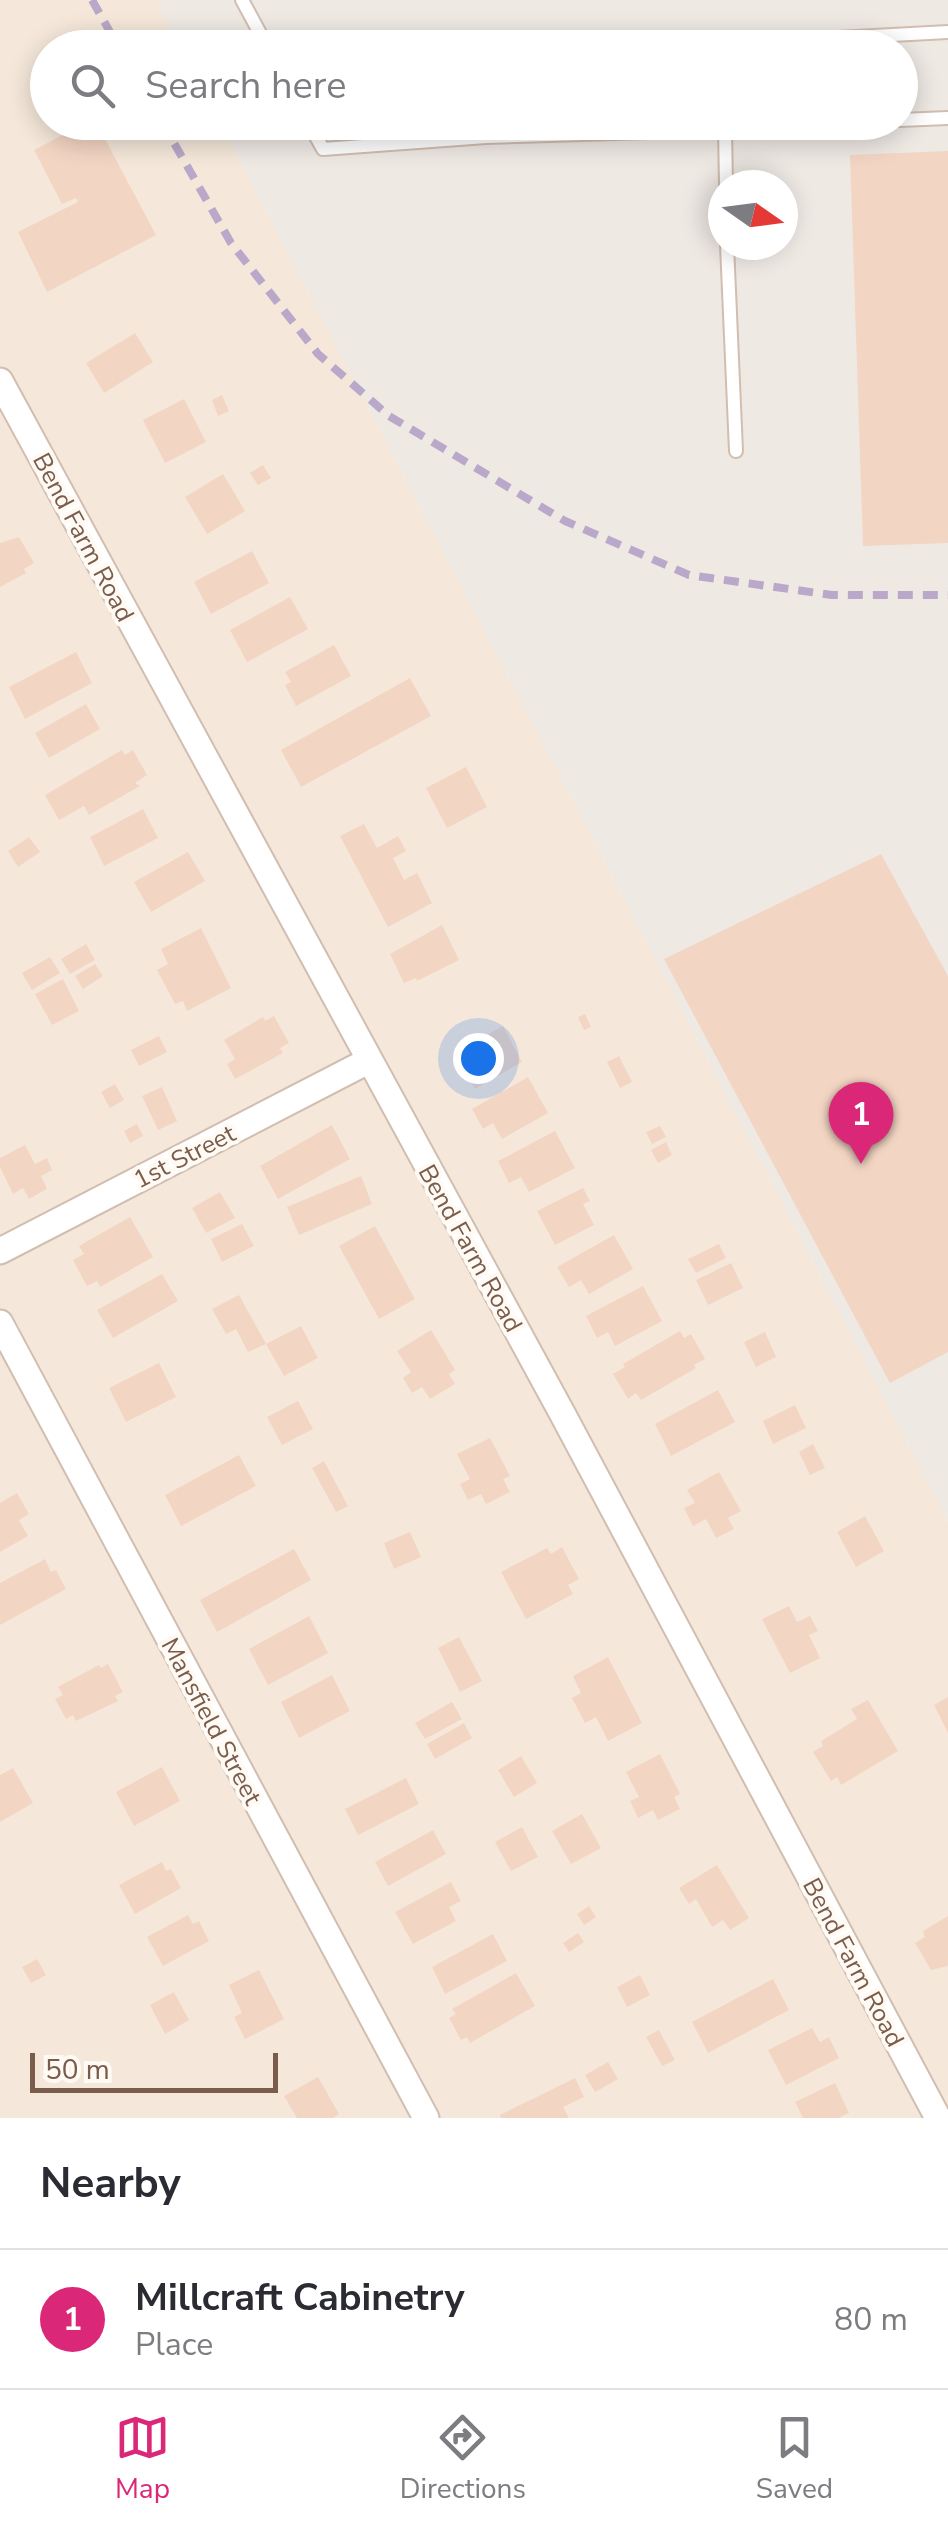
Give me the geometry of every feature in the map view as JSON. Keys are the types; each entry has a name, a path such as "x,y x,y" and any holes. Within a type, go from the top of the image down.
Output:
{"street":[{"name":"Bend Farm Road","path":"0,381 562,1413 938,2118"},
{"name":"1st Street","path":"0,1252 368,1060"},
{"name":"Mansfield Street","path":"0,1323 426,2118"}],"lane":[{"path":"242,0 258,30"},
{"path":"918,34 948,32"},
{"path":"918,119 948,118"},
{"path":"318,140 323,149 445,140"},
{"path":"725,140 726,170"},
{"path":"728,260 736,451"}],"shaded area":[{"path":"0,0 156,0 172,30 30,30 30,140 229,140 948,1521 948,2118 0,2118"},
{"path":"156,0 948,0 948,1521 229,140 918,140 918,30 172,30"}],"building":[{"path":"53,140 106,140 156,235 47,292 18,232 78,202 76,198 62,204 34,150"},
{"path":"948,151 948,543 863,546 850,155"},
{"path":"135,333 153,362 104,393 86,363"},
{"path":"222,395 229,411 218,416 212,400"},
{"path":"184,399 206,442 165,463 143,420"},
{"path":"263,465 271,478 258,485 250,473"},
{"path":"223,474 245,511 207,534 185,497"},
{"path":"19,537 34,563 24,569 26,573 0,587 0,543"},
{"path":"252,551 269,583 211,614 194,582"},
{"path":"290,597 308,629 247,662 230,630"},
{"path":"334,645 351,676 296,706 285,685 291,682 285,672"},
{"path":"76,652 92,683 25,719 9,687"},
{"path":"410,678 431,716 301,787 281,750"},
{"path":"86,704 100,729 49,758 35,733"},
{"path":"122,750 125,755 133,750 147,775 135,783 140,786 89,815 84,806 59,820 45,795"},
{"path":"466,767 487,807 447,828 426,788"},
{"path":"143,809 158,838 104,866 90,837"},
{"path":"364,824 377,848 398,836 406,851 393,858 404,880 417,873 432,903 388,927 340,836"},
{"path":"29,837 40,852 18,867 8,851"},
{"path":"188,852 205,881 151,912 134,882"},
{"path":"881,854 948,976 948,1352 890,1383 664,959"},
{"path":"442,925 459,960 417,981 416,978 404,983 390,954"},
{"path":"201,928 231,988 187,1011 183,1001 175,1004 157,970 168,964 161,949"},
{"path":"86,944 95,960 70,974 61,959"},
{"path":"50,957 60,973 32,990 22,973"},
{"path":"95,964 103,976 83,989 75,976"},
{"path":"63,979 79,1011 52,1025 35,994"},
{"path":"585,1014 591,1027 584,1030 578,1017"},
{"path":"274,1016 289,1043 280,1048 283,1053 235,1079 227,1064 235,1059 224,1040 263,1017 265,1021"},
{"path":"503,1026 522,1062 475,1089 455,1052"},
{"path":"159,1036 167,1052 139,1066 131,1050"},
{"path":"619,1056 632,1082 620,1088 607,1062"},
{"path":"528,1077 548,1113 502,1139 493,1123 483,1129 472,1109"},
{"path":"115,1084 124,1100 110,1108 101,1092"},
{"path":"162,1087 177,1121 158,1130 142,1096"},
{"path":"137,1124 143,1136 130,1143 124,1131"},
{"path":"332,1125 350,1159 278,1199 260,1166"},
{"path":"660,1126 666,1137 652,1144 646,1132"},
{"path":"555,1131 575,1168 529,1192 521,1177 509,1183 498,1161"},
{"path":"666,1142 672,1155 658,1163 651,1150"},
{"path":"25,1145 35,1164 47,1158 52,1170 41,1176 47,1189 29,1199 23,1188 13,1194 0,1167 0,1158"},
{"path":"361,1176 372,1204 299,1235 287,1207"},
{"path":"583,1188 590,1201 583,1204 594,1225 555,1245 537,1211"},
{"path":"220,1192 235,1218 206,1233 192,1208"},
{"path":"130,1217 153,1257 100,1287 97,1281 87,1286 73,1260 84,1254 79,1246"},
{"path":"242,1224 254,1246 222,1262 211,1239"},
{"path":"375,1226 415,1299 379,1319 339,1246"},
{"path":"614,1235 633,1269 589,1294 581,1280 569,1287 557,1267"},
{"path":"719,1244 726,1258 696,1273 688,1259"},
{"path":"731,1263 743,1288 708,1305 696,1280"},
{"path":"162,1274 178,1301 113,1338 97,1310"},
{"path":"643,1286 662,1321 615,1346 608,1332 597,1338 586,1316"},
{"path":"239,1295 266,1344 248,1352 236,1329 226,1334 212,1309"},
{"path":"301,1326 318,1358 284,1376 266,1344"},
{"path":"431,1330 455,1370 449,1374 455,1384 430,1399 422,1387 412,1393 403,1378 411,1372 397,1351"},
{"path":"680,1331 684,1338 691,1334 705,1359 641,1400 636,1393 628,1399 613,1374 625,1367 623,1364"},
{"path":"765,1332 776,1357 756,1367 744,1342"},
{"path":"159,1363 176,1397 126,1422 109,1388"},
{"path":"718,1390 735,1422 671,1456 655,1424"},
{"path":"298,1401 313,1429 282,1445 267,1417"},
{"path":"795,1405 806,1428 773,1444 763,1421"},
{"path":"490,1438 510,1476 503,1479 510,1492 486,1504 481,1494 468,1500 460,1484 470,1479 457,1454"},
{"path":"813,1444 825,1468 810,1475 799,1452"},
{"path":"239,1455 256,1486 181,1526 165,1495"},
{"path":"324,1461 348,1506 336,1512 312,1468"},
{"path":"719,1472 741,1511 728,1518 734,1529 716,1538 706,1519 693,1526 684,1508 695,1503 687,1490"},
{"path":"17,1493 29,1514 19,1520 28,1536 0,1552 0,1503"},
{"path":"865,1516 884,1551 856,1567 837,1532"},
{"path":"410,1532 421,1557 394,1569 384,1543"},
{"path":"562,1547 579,1579 568,1585 573,1594 526,1619 501,1572 547,1548 551,1554"},
{"path":"294,1549 311,1580 217,1632 200,1600"},
{"path":"45,1559 66,1589 0,1625 0,1583"},
{"path":"789,1606 797,1622 810,1616 818,1631 809,1635 820,1658 790,1673 762,1619"},
{"path":"309,1616 328,1653 268,1685 249,1649"},
{"path":"459,1637 482,1681 460,1692 438,1648"},
{"path":"608,1657 642,1723 608,1741 596,1717 585,1723 572,1698 581,1693 573,1676"},
{"path":"108,1664 123,1692 115,1696 118,1701 76,1721 73,1715 66,1719 55,1699 63,1695 58,1687"},
{"path":"332,1675 350,1711 299,1738 281,1702"},
{"path":"948,1697 948,1733 934,1705"},
{"path":"868,1700 898,1751 841,1785 837,1777 831,1781 813,1752 823,1746 821,1741 857,1719 851,1709"},
{"path":"452,1702 462,1719 425,1739 415,1723"},
{"path":"464,1723 472,1738 435,1759 427,1744"},
{"path":"660,1754 680,1794 674,1797 680,1809 658,1820 653,1810 638,1818 630,1801 639,1797 626,1772"},
{"path":"521,1756 537,1783 514,1797 498,1770"},
{"path":"162,1767 180,1801 134,1826 116,1792"},
{"path":"13,1768 33,1803 0,1822 0,1775"},
{"path":"406,1778 419,1804 358,1835 345,1809"},
{"path":"582,1814 601,1848 571,1864 552,1831"},
{"path":"522,1827 538,1857 511,1871 495,1842"},
{"path":"433,1830 446,1854 388,1886 375,1862"},
{"path":"162,1862 166,1871 171,1869 181,1888 135,1914 119,1885"},
{"path":"717,1865 749,1918 730,1930 723,1920 712,1927 696,1899 689,1904 679,1888"},
{"path":"451,1882 461,1901 449,1907 456,1921 413,1944 395,1912"},
{"path":"589,1906 596,1917 584,1925 577,1914"},
{"path":"188,1915 193,1924 199,1921 209,1941 163,1966 147,1937"},
{"path":"948,1916 948,1966 931,1970 915,1943 925,1937 923,1931"},
{"path":"578,1933 584,1942 569,1952 563,1943"},
{"path":"493,1934 507,1961 445,1994 432,1967"},
{"path":"37,1959 46,1975 31,1983 22,1967"},
{"path":"259,1970 284,2019 245,2039 234,2017 242,2013 229,1985"},
{"path":"516,1973 535,2006 470,2043 467,2037 461,2040 449,2018 456,2014 452,2009"},
{"path":"640,1975 650,1995 627,2007 617,1987"},
{"path":"773,1979 789,2010 708,2053 692,2022"},
{"path":"174,1992 189,2020 165,2034 150,2005"},
{"path":"812,2028 820,2042 829,2037 839,2058 786,2085 768,2050"},
{"path":"659,2030 675,2060 662,2066 646,2037"},
{"path":"608,2062 618,2079 595,2092 585,2075"},
{"path":"318,2077 339,2114 333,2118 297,2118 284,2096"},
{"path":"575,2078 584,2097 563,2107 569,2118 501,2118 500,2115"},
{"path":"835,2083 849,2113 838,2118 803,2118 795,2102"}],"railway":[{"path":"92,0 109,30"},
{"path":"172,140 231,243 318,354 389,416 565,521 689,575 832,595 948,595"}],"place":[{"name":"Millcraft Cabinetry","path":"861,1164"}]}
